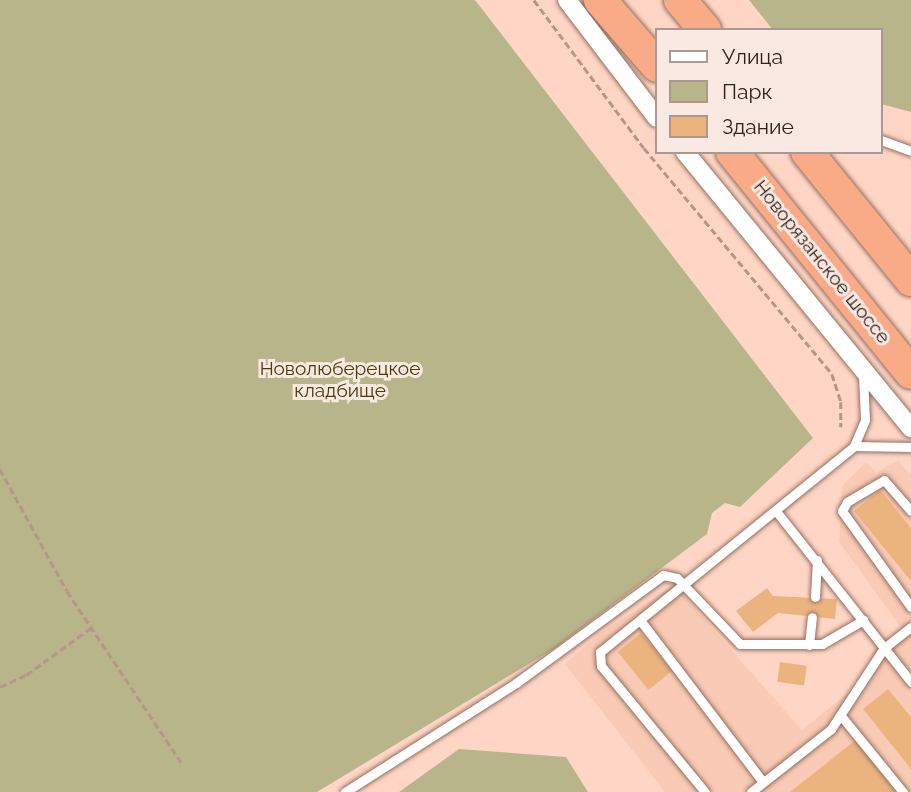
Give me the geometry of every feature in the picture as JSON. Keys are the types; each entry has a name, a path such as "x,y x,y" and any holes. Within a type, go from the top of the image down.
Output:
{"highway":[{"path":"600,0 656,65"},
{"path":"680,0 703,28"},
{"name":"Новорязанское шоссе","path":"734,154 911,373"},
{"path":"809,154 911,280"}],"street":[{"path":"568,0 656,117"},
{"path":"687,154 911,428"}],"lane":[{"path":"883,141 911,151"},
{"path":"705,792 599,662 603,648 855,446 865,420 863,370"},
{"path":"855,446 911,447"},
{"path":"911,511 884,480 847,502 842,511 911,607"},
{"path":"776,511 911,682"},
{"path":"815,597 817,560"},
{"path":"345,792 516,683 656,578 672,576 740,644 809,645 833,640 863,620"},
{"path":"809,645 813,617"},
{"path":"640,620 763,782"},
{"path":"751,792 842,717 884,648 911,626"},
{"path":"842,717 903,792"}],"path":[{"path":"534,0 645,148 832,374 841,402 841,427"},
{"path":"0,469 91,628 181,762"},
{"path":"0,687 26,675 91,628"}],"shaded area":[{"path":"898,460 911,476 911,792 665,792 565,664 601,633 674,585 802,730 863,681 873,651 903,630 839,542 842,486 866,462 876,473"}],"green space":[{"name":"Новолюберецкое кладбище","path":"0,0 475,0 813,438 740,507 725,503 712,513 707,534 555,648 317,792 0,792"},
{"path":"749,0 911,0 911,112 883,105 883,28 771,28"},
{"path":"459,749 566,757 588,792 399,792"}],"building":[{"path":"880,490 911,528 911,581 854,511"},
{"path":"767,588 773,596 837,599 835,619 778,613 753,632 736,611"},
{"path":"641,633 672,671 649,690 618,652"},
{"path":"780,662 807,666 804,686 777,682"},
{"path":"888,689 911,717 911,769 863,709"},
{"path":"857,739 899,792 790,792"}]}
